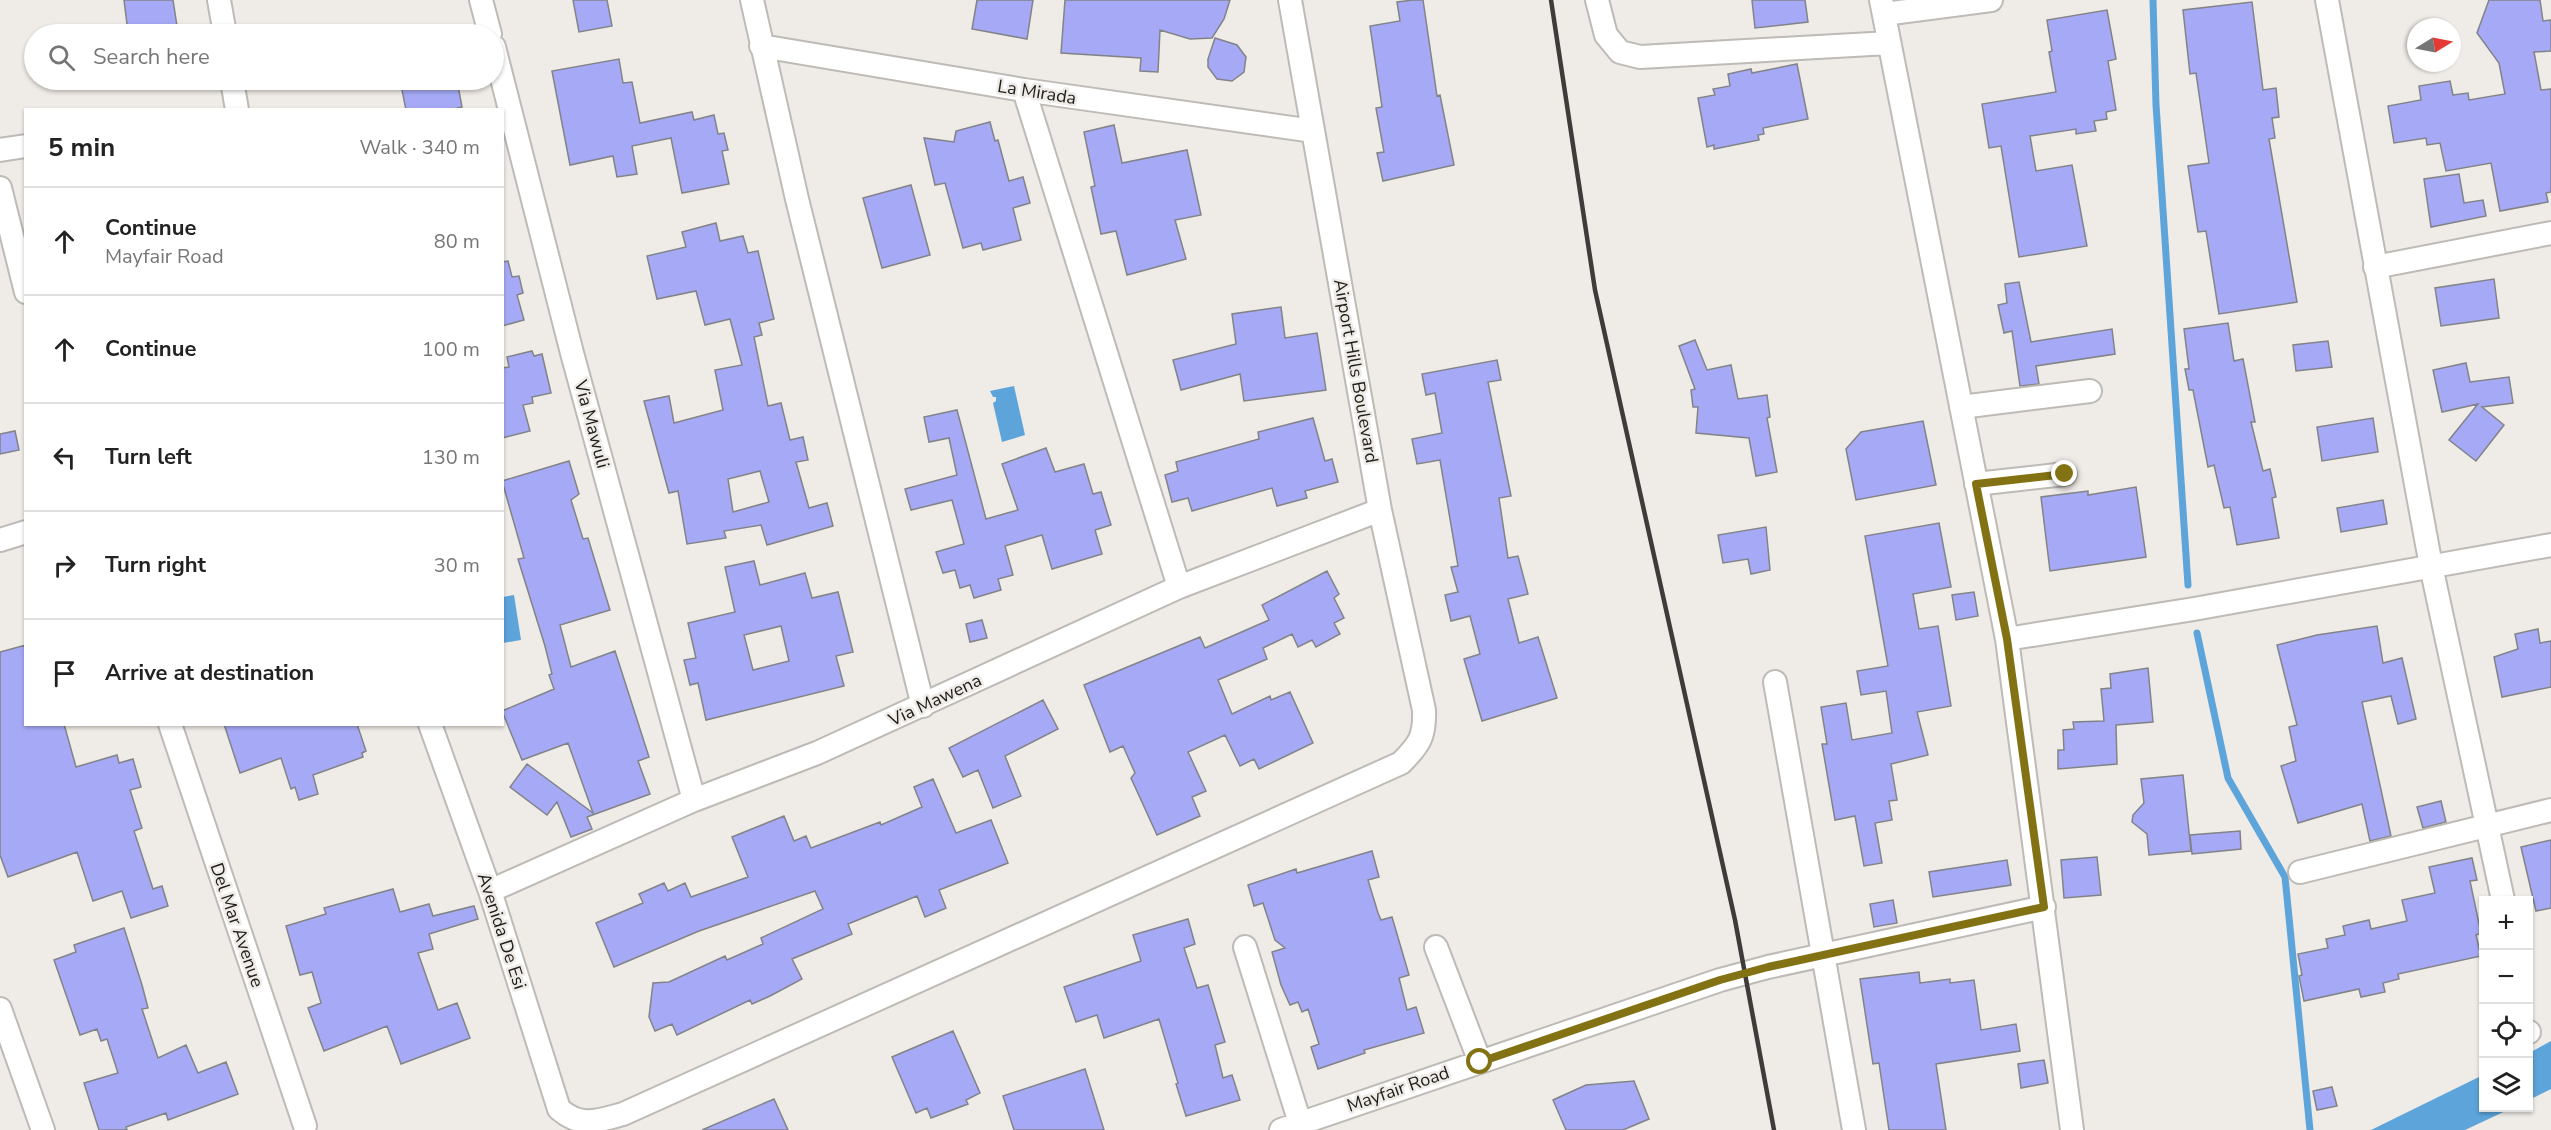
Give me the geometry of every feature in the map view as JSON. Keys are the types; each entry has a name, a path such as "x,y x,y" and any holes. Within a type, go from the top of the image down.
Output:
{"street":[{"path":"219,0 223,24"},
{"path":"481,0 487,24"},
{"path":"752,0 796,199 923,706"},
{"name":"Airport Hills Boulevard","path":"585,1122 623,1114 1401,763 1421,740 1425,724 1424,710 1380,510 1290,0"},
{"path":"1597,0 1606,35 1620,52 1640,57 1889,43"},
{"path":"1991,0 1883,7 2007,639 2072,1130"},
{"path":"2327,0 2431,566 2502,896"},
{"name":"La Mirada","path":"761,45 1024,90 1313,130"},
{"name":"Via Mawuli","path":"504,86 576,364 694,800"},
{"path":"234,90 237,108"},
{"path":"1024,90 1179,586"},
{"path":"0,150 24,146"},
{"path":"0,188 24,284"},
{"path":"2375,267 2551,233"},
{"path":"1961,407 2090,391"},
{"path":"1976,484 2065,474"},
{"name":"Via Mawena","path":"490,891 694,800 818,753 1179,586 1380,510"},
{"path":"0,540 24,532"},
{"path":"2007,639 2194,609 2551,544"},
{"path":"1775,682 1854,1130"},
{"name":"Del Mar Avenue","path":"171,726 305,1126"},
{"name":"Avenida De Esi","path":"431,726 490,891 559,1109 571,1119 585,1122"},
{"path":"2301,872 2551,810"},
{"name":"Mayfair Road","path":"1291,1126 1720,980 1822,955 2044,907"},
{"path":"1245,947 1291,1126"},
{"path":"1436,947 1480,1062"},
{"path":"0,1009 43,1130"}],"water":[{"path":"1014,386 1025,435 1002,442 993,403 996,397 993,397 990,391"},
{"path":"514,595 521,640 504,643 504,597"},
{"path":"2551,1041 2551,1089 2533,1098 2533,1058 2533,1051"},
{"path":"2479,1077 2479,1112 2503,1112 2465,1130 2371,1130"}],"building":[{"path":"124,0 173,0 177,24 127,24"},
{"path":"573,0 607,0 612,26 579,32"},
{"path":"977,0 1033,0 1027,39 972,29"},
{"path":"1065,0 1230,0 1224,19 1212,38 1190,39 1160,30 1158,72 1140,71 1141,58 1061,53"},
{"path":"1423,0 1437,96 1440,95 1454,165 1383,181 1377,153 1384,152 1376,108 1382,107 1370,26 1400,21 1397,2"},
{"path":"1752,0 1805,0 1808,22 1755,28"},
{"path":"2489,0 2540,0 2543,21 2551,20 2551,51 2534,52 2541,90 2551,89 2551,192 2546,193 2548,202 2500,211 2491,163 2446,171 2440,143 2427,145 2426,138 2394,143 2388,106 2421,100 2419,86 2450,81 2453,95 2468,93 2469,100 2505,94 2499,63 2477,33"},
{"path":"2252,2 2263,90 2276,88 2279,117 2272,118 2275,138 2269,139 2297,302 2219,314 2206,231 2198,232 2188,166 2209,163 2196,73 2190,74 2183,10"},
{"path":"2107,10 2116,59 2108,61 2116,110 2106,112 2107,119 2094,121 2096,131 2076,134 2076,129 2030,136 2036,171 2072,165 2087,246 2019,257 2001,146 1989,148 1982,104 2056,92 2049,52 2052,51 2047,20"},
{"path":"1215,38 1237,45 1246,57 1244,72 1232,81 1217,79 1208,67 1208,59"},
{"path":"619,59 623,83 632,82 640,123 692,112 694,120 714,115 718,134 724,133 728,150 722,151 729,184 682,193 671,138 632,146 637,174 617,177 613,156 570,165 552,71"},
{"path":"1797,64 1808,119 1763,128 1764,134 1758,135 1759,140 1714,149 1714,145 1707,147 1698,98 1715,95 1713,89 1730,86 1728,74 1751,69 1752,73"},
{"path":"402,90 459,90 462,107 458,108 406,108"},
{"path":"990,122 995,141 998,140 1009,181 1023,177 1030,203 1013,208 1021,240 983,250 981,243 963,248 945,183 935,185 924,138 954,142 956,131"},
{"path":"1114,125 1122,163 1187,150 1201,215 1175,220 1186,259 1127,275 1116,231 1101,234 1091,187 1095,186 1084,132"},
{"path":"2459,174 2464,203 2483,200 2486,216 2431,227 2424,179"},
{"path":"911,185 930,255 882,268 863,198"},
{"path":"716,223 720,241 743,236 748,253 758,251 774,319 759,323 762,335 754,337 768,406 781,403 790,440 803,437 808,460 796,462 809,508 827,503 833,526 767,545 761,525 724,531 726,538 687,544 678,491 669,493 644,401 669,396 674,423 723,410 715,370 742,365 730,319 705,325 696,291 657,299 647,256 686,247 682,232","holes":["760,471 769,502 733,512 728,479"]},
{"path":"508,261 512,277 519,276 523,293 517,295 524,320 504,325 504,262"},
{"path":"2494,279 2499,318 2441,326 2435,288"},
{"path":"2019,282 2031,342 2112,329 2115,354 2036,366 2039,384 2020,386 2012,331 2004,333 1998,305 2007,303 2005,284"},
{"path":"1281,307 1285,338 1317,333 1326,390 1244,401 1240,374 1181,390 1173,360 1236,344 1232,314"},
{"path":"2228,323 2234,361 2243,359 2255,422 2251,422 2263,471 2270,469 2276,497 2272,498 2279,538 2237,545 2230,507 2224,508 2214,465 2208,467 2193,390 2189,390 2185,369 2189,369 2184,329"},
{"path":"1695,340 1707,370 1731,365 1738,399 1767,395 1770,417 1767,418 1777,472 1756,476 1749,438 1696,433 1698,407 1693,407 1691,390 1695,389 1679,346"},
{"path":"2328,341 2332,367 2296,371 2293,345"},
{"path":"532,351 534,356 542,354 551,393 532,397 533,403 523,405 530,431 504,438 504,368 509,367 507,357"},
{"path":"1497,360 1501,380 1488,382 1511,496 1499,498 1508,558 1518,556 1528,594 1508,599 1519,643 1538,637 1557,698 1482,721 1464,659 1480,654 1470,616 1451,621 1445,595 1458,592 1451,567 1458,566 1440,460 1417,464 1412,439 1442,433 1435,393 1426,395 1422,374"},
{"path":"2466,363 2470,382 2509,377 2513,403 2482,407 2504,425 2476,461 2449,440 2478,404 2442,412 2433,370"},
{"path":"957,410 986,519 1018,510 1002,464 1046,448 1055,472 1084,464 1093,494 1101,492 1111,525 1095,530 1102,554 1052,569 1042,535 1005,546 1013,575 998,579 1001,590 974,598 970,585 960,588 955,570 943,573 936,552 964,544 952,500 911,510 905,489 957,475 949,438 929,442 924,417"},
{"path":"1313,418 1325,461 1332,459 1338,482 1305,491 1307,498 1277,506 1272,488 1192,511 1188,498 1172,502 1165,475 1178,471 1176,462 1259,439 1258,432"},
{"path":"2373,418 2378,452 2322,461 2317,427"},
{"path":"1923,421 1936,485 1856,500 1846,449 1861,432"},
{"path":"15,431 19,450 0,454 0,434"},
{"path":"569,461 579,494 571,500 583,539 588,538 610,610 560,625 571,667 615,651 649,757 638,761 650,794 587,817 592,829 571,837 557,802 547,815 510,787 527,764 593,813 568,743 522,760 504,716 504,710 554,689 549,675 552,674 545,646 518,559 524,558 504,488 504,480"},
{"path":"2136,487 2146,557 2050,571 2041,497 2088,491 2088,495"},
{"path":"2383,500 2387,524 2341,532 2337,508"},
{"path":"1939,523 1951,587 1913,594 1919,629 1938,626 1951,706 1917,712 1928,755 1891,764 1897,800 1889,801 1892,820 1875,823 1882,863 1864,866 1855,816 1835,820 1822,744 1827,744 1821,707 1846,703 1852,740 1892,733 1886,691 1861,695 1857,671 1888,666 1865,536"},
{"path":"1766,527 1770,570 1751,574 1748,559 1723,563 1718,535"},
{"path":"754,561 760,585 805,573 812,598 838,592 853,652 836,656 844,686 706,720 698,683 690,685 684,660 696,658 688,623 735,612 725,567","holes":["781,626 789,661 753,670 744,635"]},
{"path":"1327,571 1339,594 1334,598 1344,618 1334,623 1340,634 1316,647 1312,640 1298,647 1292,634 1263,648 1267,659 1218,680 1232,714 1270,696 1271,700 1290,692 1313,743 1259,769 1254,759 1240,766 1225,735 1188,752 1206,791 1192,797 1200,816 1157,835 1131,778 1135,773 1123,746 1110,752 1084,685 1200,637 1205,648 1269,620 1262,605"},
{"path":"1974,592 1978,616 1956,620 1952,595"},
{"path":"982,620 987,638 970,642 966,624"},
{"path":"2377,626 2383,663 2402,658 2416,719 2398,724 2391,696 2362,702 2391,836 2370,841 2362,804 2298,823 2281,766 2296,761 2289,727 2297,725 2277,645 2317,635"},
{"path":"2538,629 2540,643 2551,641 2551,687 2502,697 2494,657 2518,649 2515,634"},
{"path":"24,646 24,726 65,726 76,767 117,755 119,763 133,759 141,787 130,790 142,828 134,831 153,889 162,886 168,906 131,918 122,891 93,901 77,852 8,877 0,855 0,652"},
{"path":"2148,668 2153,722 2116,725 2117,764 2058,769 2058,750 2064,750 2063,730 2074,729 2073,722 2104,721 2101,689 2111,688 2110,674"},
{"path":"1043,700 1058,729 1005,756 1021,796 993,808 978,770 963,777 949,748"},
{"path":"225,726 358,726 366,751 362,753 363,757 313,775 318,794 299,800 295,787 291,789 281,758 240,773"},
{"path":"2183,775 2191,851 2149,855 2147,834 2132,822 2133,815 2144,803 2141,779"},
{"path":"933,779 956,833 991,820 1008,863 939,890 946,908 925,917 917,896 848,924 852,934 792,959 802,979 770,996 752,1004 750,1000 677,1035 672,1024 655,1031 649,1017 653,983 669,982 725,956 727,960 763,944 761,938 823,909 815,891 699,931 614,967 596,923 643,903 639,894 664,883 668,891 685,883 691,897 748,877 732,837 784,816 794,841 806,836 811,848 880,822 881,825 922,807 914,787"},
{"path":"2441,801 2446,822 2423,828 2417,807"},
{"path":"2240,831 2241,849 2192,854 2190,835"},
{"path":"2551,840 2551,908 2536,911 2521,847"},
{"path":"1372,851 1379,877 1368,880 1381,920 1392,917 1409,975 1399,978 1407,1010 1416,1007 1424,1033 1364,1050 1365,1053 1318,1069 1311,1047 1319,1044 1308,1009 1302,1012 1298,1002 1290,1005 1281,985 1272,952 1285,948 1275,940 1263,903 1254,906 1248,885 1296,869 1297,873"},
{"path":"2097,857 2101,895 2064,898 2061,860"},
{"path":"2472,858 2477,880 2470,881 2479,924 2479,934 2476,935 2479,956 2398,974 2399,979 2383,983 2385,992 2361,997 2359,989 2304,1001 2298,954 2328,948 2326,939 2345,935 2343,926 2369,920 2371,929 2407,921 2402,900 2435,893 2429,867"},
{"path":"2007,860 2011,885 1933,897 1929,872"},
{"path":"393,889 400,912 429,904 433,916 474,906 478,919 429,934 433,949 418,953 438,1010 457,1003 470,1038 401,1064 387,1026 324,1051 308,1008 321,1003 312,972 300,975 286,926 326,914 324,908"},
{"path":"1893,900 1897,923 1874,927 1870,904"},
{"path":"1188,919 1195,944 1184,948 1197,988 1208,985 1225,1042 1215,1045 1223,1078 1232,1075 1240,1100 1186,1116 1159,1019 1104,1038 1097,1015 1076,1022 1064,987 1141,961 1133,935"},
{"path":"124,928 148,1008 142,1009 158,1058 186,1045 198,1073 226,1062 238,1094 168,1120 166,1113 126,1127 127,1130 99,1130 84,1083 118,1073 107,1039 101,1041 97,1029 80,1035 54,960 76,952 74,945"},
{"path":"1919,972 1920,983 1950,979 1950,983 1974,980 1981,1030 2016,1024 2020,1051 1936,1064 1946,1130 1889,1130 1879,1063 1873,1064 1860,979"},
{"path":"953,1031 980,1093 966,1100 968,1104 931,1118 927,1108 916,1113 892,1057"},
{"path":"2044,1060 2048,1083 2021,1088 2018,1064"},
{"path":"1085,1069 1104,1130 1014,1130 1003,1096"},
{"path":"1634,1081 1649,1119 1623,1130 1566,1130 1553,1100 1586,1085"},
{"path":"2332,1087 2337,1106 2317,1110 2313,1091"},
{"path":"774,1099 788,1130 702,1130"}],"waterway":[{"path":"2153,0 2156,105 2188,585"},
{"path":"2197,633 2228,778 2285,877 2310,1130"}],"railway":[{"path":"1551,0 1595,290 1735,920 1774,1130"}],"route":[{"path":"1480,1062 1720,980 1768,967 2044,907 2007,639 1976,484 2065,474"}]}
